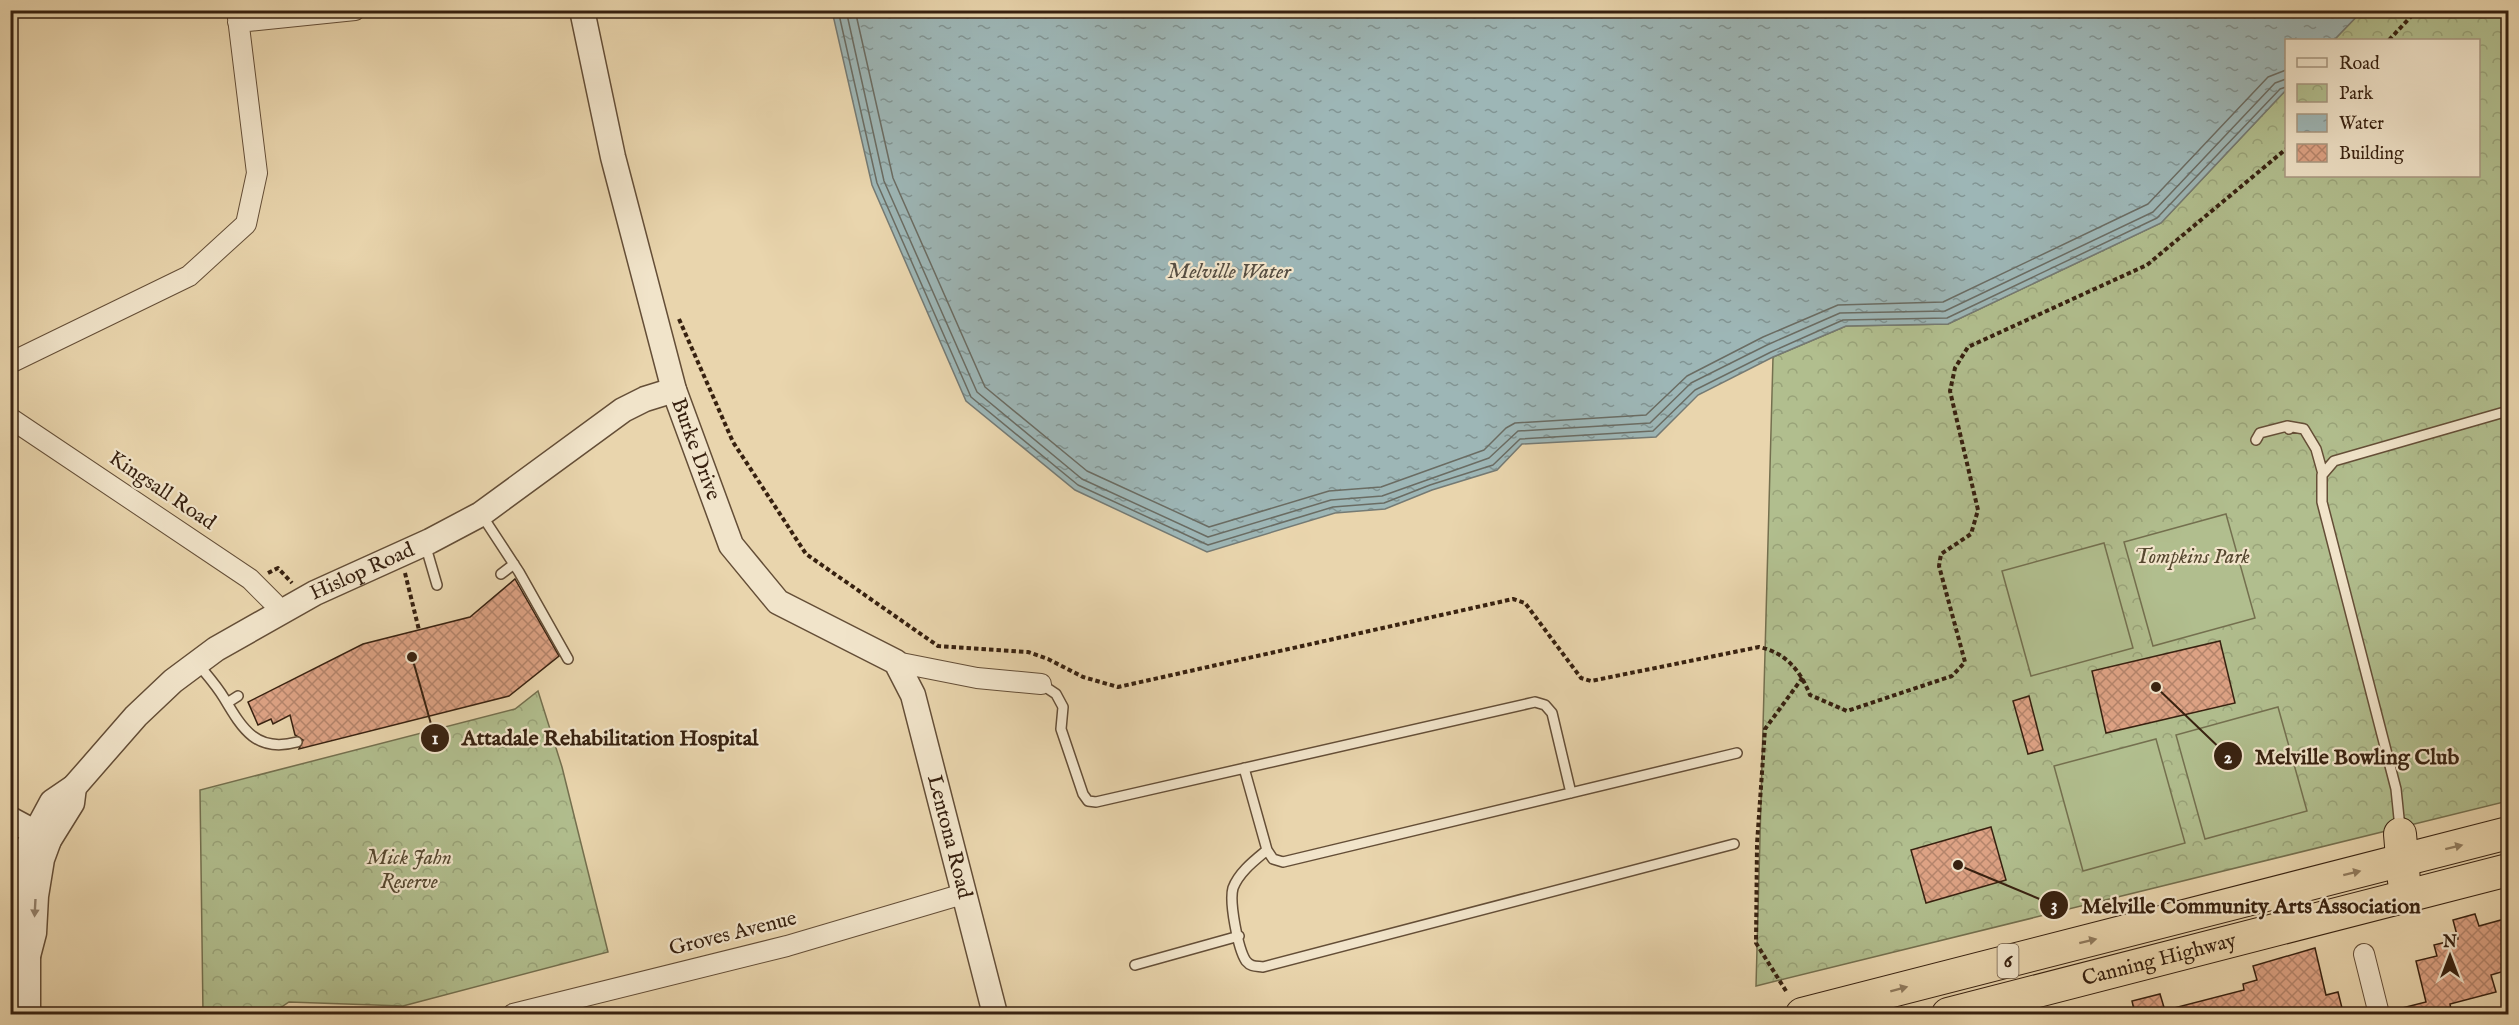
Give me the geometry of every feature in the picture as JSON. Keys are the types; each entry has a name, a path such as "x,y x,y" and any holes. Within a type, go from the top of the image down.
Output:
{"highway":[{"name":"Canning Highway","path":"1794,1003 2400,847 2508,833"},
{"path":"2400,847 2406,897"},
{"name":"Canning Highway","path":"1948,1014 2012,1006 2508,870"}],"street":[{"path":"10,363 189,276 246,224 257,173 238,16 355,10"},
{"name":"Burke Drive","path":"582,10 613,157 674,390 731,545 778,602 896,662 977,678 1041,684"},
{"name":"Hislop Road","path":"28,1014 28,956 17,935 19,885 32,845 52,802 74,787 136,716 198,663 279,612 424,544 481,514 623,410 645,399 674,390"},
{"name":"Kingsall Road","path":"10,418 253,581 274,603 279,612"},
{"name":"Lentona Road","path":"896,662 913,695 995,1014"},
{"path":"10,819 32,845"},
{"name":"Groves Avenue","path":"513,1014 786,946 963,894"},
{"path":"2364,954 2379,1014"}],"lane":[{"path":"2322,474 2334,461 2508,411"},
{"path":"2256,440 2260,433 2304,429 2316,449 2322,474 2322,502 2396,789 2400,847"},
{"path":"481,514 514,564 568,659"},
{"path":"424,544 437,585"},
{"path":"501,574 514,564"},
{"path":"198,663 249,734 265,744 280,747 297,742"},
{"path":"1041,684 1056,694 1063,707 1061,729 1083,794 1088,801 1095,802 1535,702 1545,705 1552,713 1571,793"},
{"path":"227,703 238,696"},
{"path":"1244,768 1267,850 1273,859 1283,862 1737,753"},
{"path":"1267,850 1247,867 1233,888 1232,909 1245,959 1251,966 1263,967 1734,844"},
{"path":"1135,965 1239,936"}],"path":[{"path":"2390,39 2417,10"},
{"path":"678,318 733,442 806,554 938,646 1028,652 1048,659 1083,678 1118,687 1513,599 1524,603 1581,678 1591,681 1759,647 1777,651 1803,678 1810,695 1847,711 1952,676 1965,662 1939,566 1941,554 1971,534 1978,510 1950,391 1955,368 1968,347 2147,265 2285,150"},
{"path":"665,355 692,349"},
{"path":"397,556 404,571 419,630"},
{"path":"253,581 278,568 293,585 303,581"},
{"path":"1794,1003 1756,943 1757,844 1765,729 1803,678"}],"green space":[{"name":"Tompkins Park","path":"2362,11 2508,11 2508,801 1756,986 1773,357 1846,326 1948,324 2161,223 2285,91 2285,177 2480,177 2480,39 2335,39"},
{"path":"2226,514 2255,618 2153,646 2124,542"},
{"path":"2104,543 2133,648 2031,676 2002,571"},
{"name":"Mick Jahn Reserve","path":"538,691 562,767 608,952 403,1006 289,1002 271,1014 203,1014 200,790 515,709"},
{"path":"2278,707 2307,811 2205,839 2176,735"},
{"path":"2156,739 2185,843 2083,871 2054,766"}],"water":[{"name":"Melville Water","path":"832,10 2362,11 2335,39 2285,39 2285,91 2161,223 1948,324 1846,326 1773,357 1698,395 1656,437 1522,444 1497,470 1432,490 1385,509 1335,513 1207,552 1075,490 966,401 872,185"}],"building":[{"path":"515,579 559,656 509,696 299,749 303,740 295,735 290,715 273,724 271,719 258,725 248,702 363,644 470,617"},
{"path":"2220,641 2235,703 2106,733 2092,671"},
{"path":"2029,696 2043,750 2028,754 2013,701"},
{"path":"1991,827 2006,880 1926,903 1911,850"},
{"path":"2475,914 2479,926 2508,918 2508,970 2491,975 2496,992 2450,1004 2452,1014 2399,1014 2398,1009 2426,1002 2416,961 2437,956 2434,945 2458,939 2453,920"},
{"path":"2315,948 2326,995 2338,992 2342,1008 2315,1014 2171,1014 2170,1009 2244,990 2243,984 2257,980 2253,966"},
{"path":"2160,994 2166,1014 2135,1014 2132,1001"}],"place":[{"name":"Attadale Rehabilitation Hospital","path":"412,657"},
{"name":"Melville Bowling Club","path":"2156,687"},
{"name":"Melville Community Arts Association","path":"1958,865"}]}
